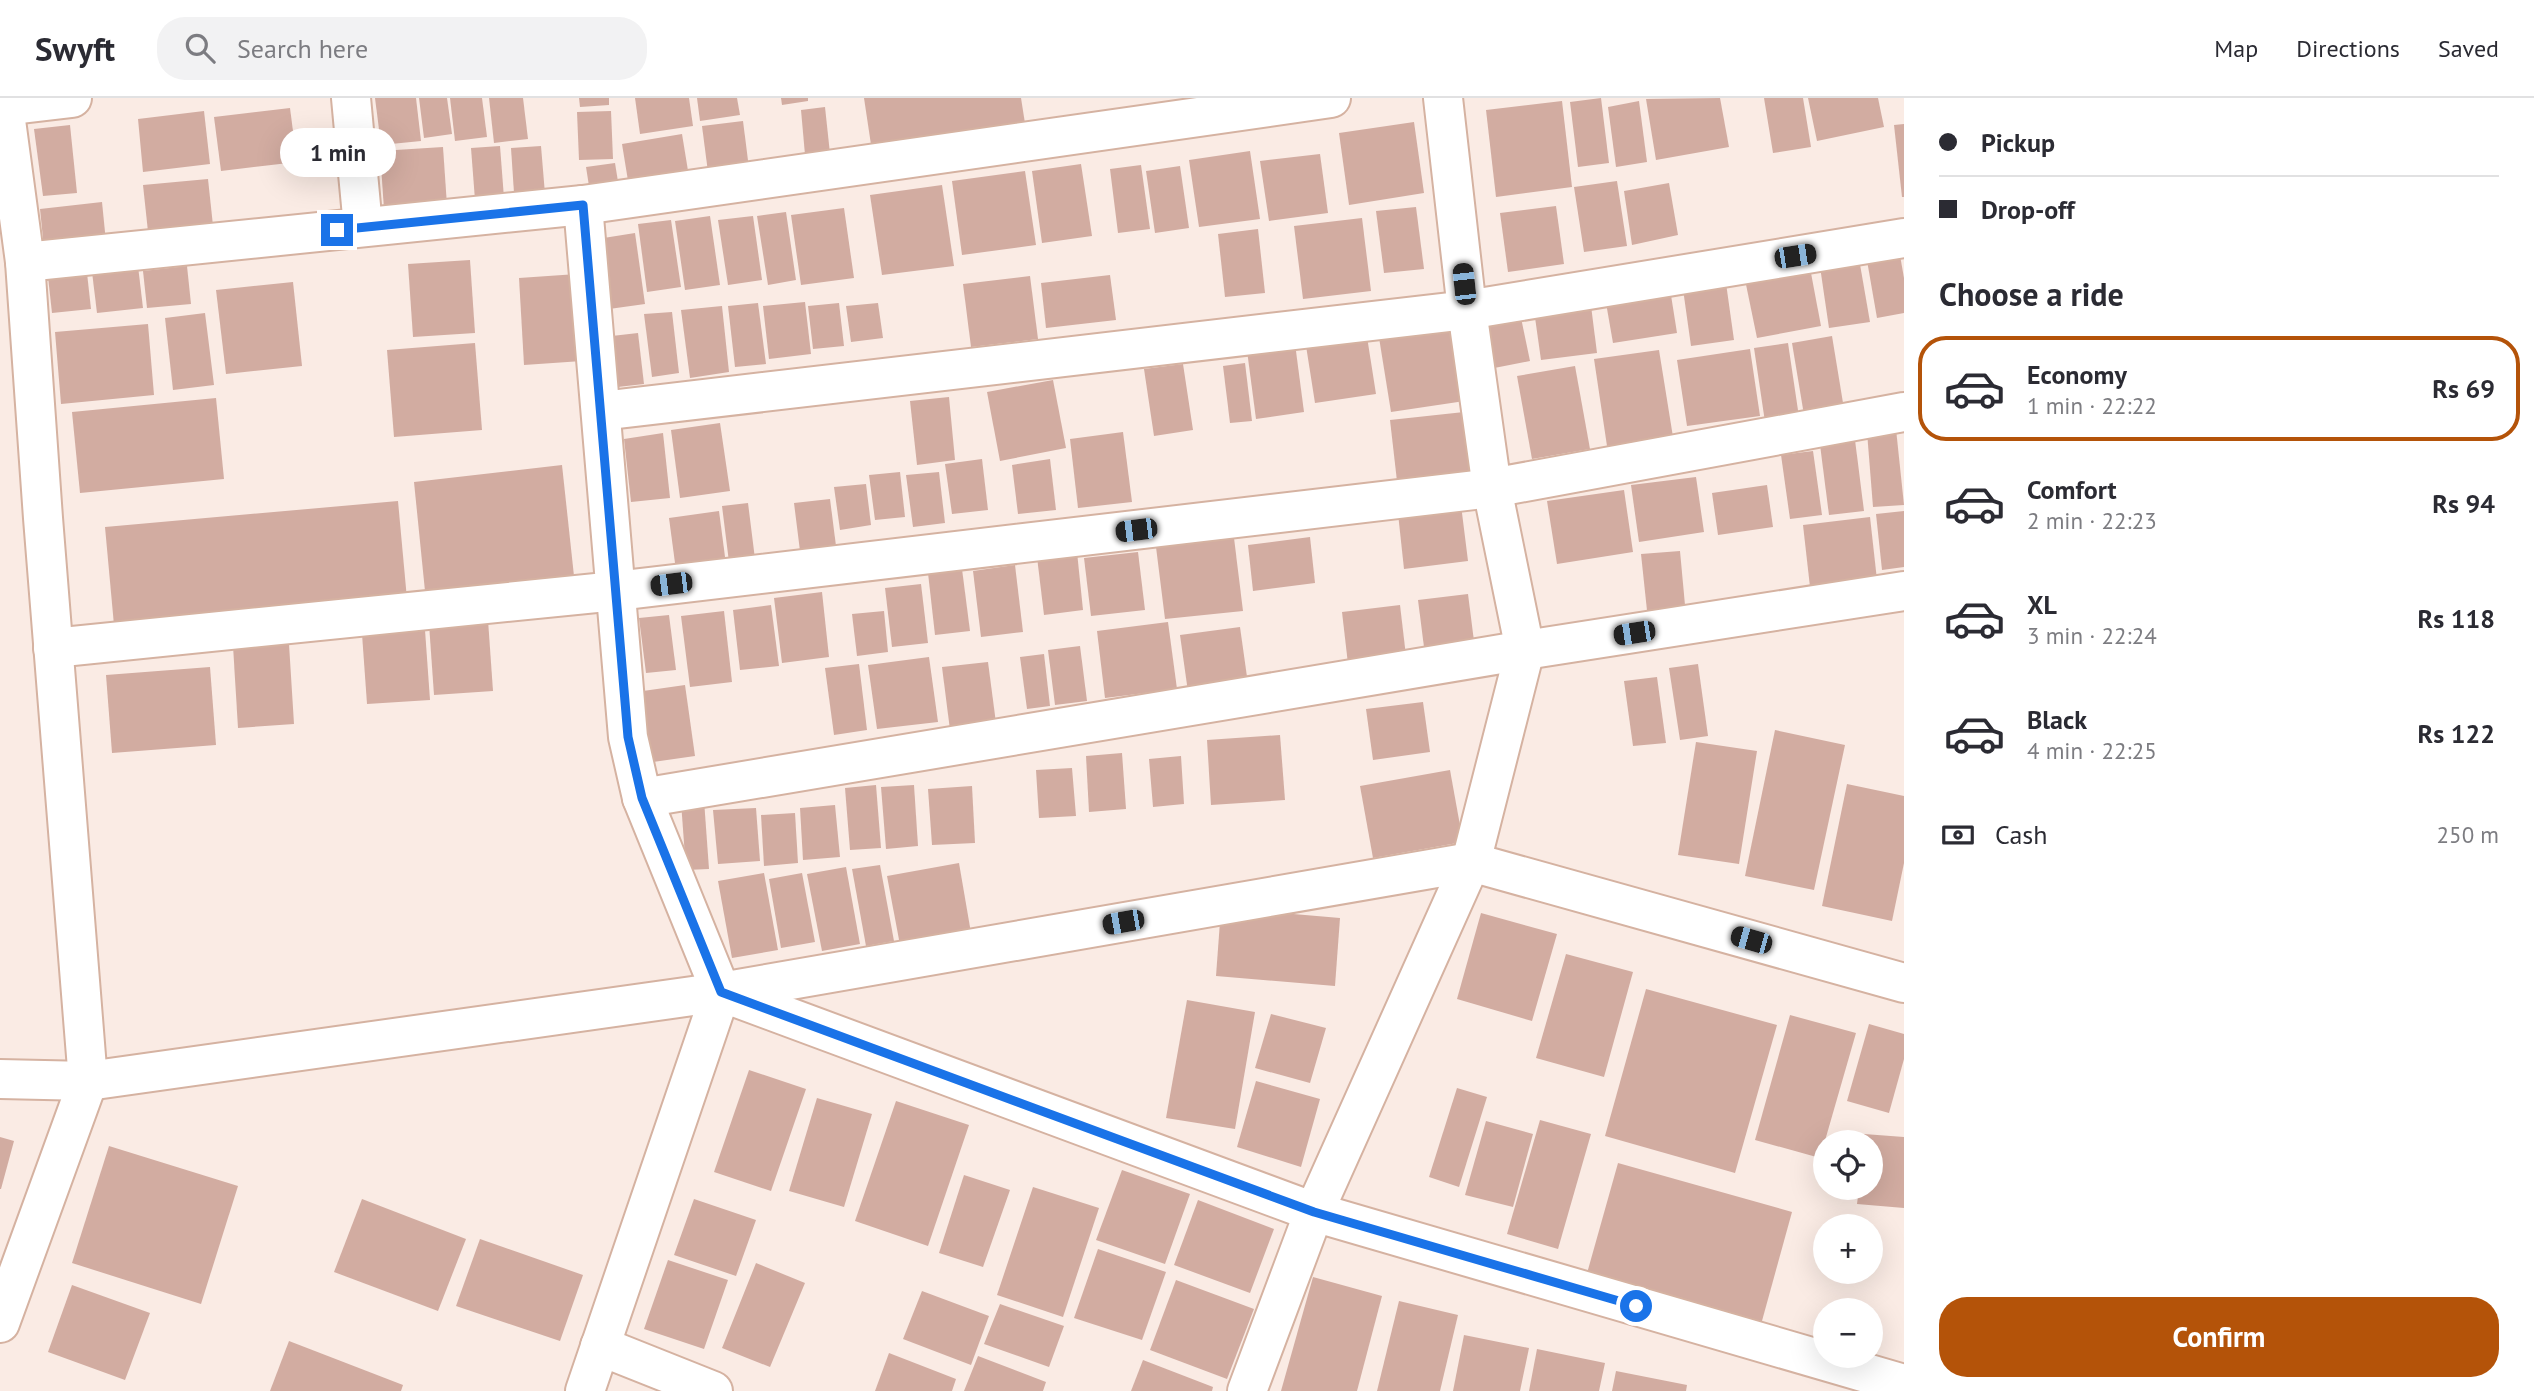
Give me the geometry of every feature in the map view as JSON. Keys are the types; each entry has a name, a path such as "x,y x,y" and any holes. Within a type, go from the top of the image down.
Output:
{"street":[{"path":"0,1323 88,1081 25,262 3,102 72,98"},
{"path":"351,98 363,227"},
{"path":"25,262 583,205 1331,98"},
{"path":"1247,1391 1314,1212 1471,862 1525,650 1492,488 1467,310 1443,98"},
{"path":"583,205 628,737 642,798 721,992 585,1391"},
{"path":"601,411 1467,310 1904,238"},
{"path":"53,648 616,591 1492,488 1904,412"},
{"path":"642,798 1525,650 1904,592"},
{"path":"0,1079 88,1081 721,992 1471,862 1904,983"},
{"path":"721,992 1314,1212 1904,1384"},
{"path":"600,1346 713,1391"}],"building":[{"path":"375,98 416,98 421,141 381,145"},
{"path":"419,98 447,98 452,134 424,138"},
{"path":"450,98 482,98 487,137 455,141"},
{"path":"489,98 523,98 528,139 494,143"},
{"path":"579,98 609,98 609,105 580,107"},
{"path":"635,98 689,98 693,126 640,134"},
{"path":"697,98 737,98 740,115 700,121"},
{"path":"781,98 808,98 808,101 782,105"},
{"path":"864,98 1021,98 1027,136 873,158"},
{"path":"1601,98 1609,163 1578,167 1570,102"},
{"path":"1720,98 1729,147 1656,160 1646,99"},
{"path":"1764,98 1803,98 1811,147 1773,153"},
{"path":"1808,98 1878,98 1884,127 1817,141"},
{"path":"1562,101 1572,187 1496,197 1486,110"},
{"path":"1639,101 1647,162 1616,167 1608,107"},
{"path":"825,107 831,163 806,166 801,110"},
{"path":"290,108 297,162 221,171 214,117"},
{"path":"204,111 210,164 143,172 138,119"},
{"path":"611,111 613,159 579,160 577,112"},
{"path":"743,121 750,176 709,180 702,126"},
{"path":"1414,122 1424,193 1349,205 1339,133"},
{"path":"1904,124 1904,197 1902,197 1894,125"},
{"path":"70,125 77,193 43,196 34,129"},
{"path":"682,134 690,183 630,193 622,144"},
{"path":"500,146 505,211 476,213 471,148"},
{"path":"541,146 546,206 515,208 511,148"},
{"path":"443,147 448,220 385,224 380,151"},
{"path":"1250,151 1260,219 1199,227 1189,160"},
{"path":"1320,154 1328,213 1269,221 1260,161"},
{"path":"615,163 620,194 591,199 586,167"},
{"path":"1081,164 1092,236 1042,243 1032,171"},
{"path":"1141,165 1150,229 1118,233 1110,169"},
{"path":"1180,166 1189,228 1155,233 1146,171"},
{"path":"1025,171 1036,245 962,255 952,181"},
{"path":"208,179 214,235 149,241 143,185"},
{"path":"1617,181 1627,246 1584,252 1574,187"},
{"path":"1669,183 1678,235 1632,245 1624,191"},
{"path":"942,185 954,266 882,275 870,195"},
{"path":"102,202 106,242 44,248 40,209"},
{"path":"1556,206 1564,264 1508,272 1500,213"},
{"path":"1416,207 1424,269 1384,273 1376,211"},
{"path":"844,208 854,278 801,285 791,215"},
{"path":"786,212 796,280 768,285 757,216"},
{"path":"710,216 720,285 685,290 675,221"},
{"path":"753,216 762,280 728,285 718,220"},
{"path":"1362,218 1371,291 1303,299 1294,226"},
{"path":"671,220 681,287 647,292 638,224"},
{"path":"1258,229 1265,293 1225,297 1218,234"},
{"path":"635,233 645,304 602,310 591,240"},
{"path":"1898,244 1904,278 1904,313 1877,318 1865,249"},
{"path":"1857,247 1870,322 1829,328 1818,253"},
{"path":"1807,252 1821,326 1757,338 1742,265"},
{"path":"470,260 475,333 413,337 408,264"},
{"path":"138,266 143,308 97,313 92,272"},
{"path":"187,266 191,304 147,308 143,271"},
{"path":"1724,269 1734,340 1691,346 1681,275"},
{"path":"1667,270 1677,333 1613,343 1602,280"},
{"path":"87,273 91,309 52,313 48,277"},
{"path":"577,274 582,361 524,365 519,278"},
{"path":"1110,275 1116,320 1046,328 1041,283"},
{"path":"1030,276 1038,339 971,347 963,284"},
{"path":"293,282 302,366 226,374 216,290"},
{"path":"1588,282 1597,353 1541,360 1531,289"},
{"path":"1516,294 1530,361 1479,371 1466,304"},
{"path":"805,302 811,354 769,359 763,306"},
{"path":"758,303 766,364 735,367 728,306"},
{"path":"839,303 844,346 813,349 808,306"},
{"path":"878,303 883,338 851,342 846,306"},
{"path":"1462,305 1478,399 1391,412 1376,319"},
{"path":"722,306 729,372 690,378 681,310"},
{"path":"672,312 679,373 652,377 644,314"},
{"path":"205,313 214,385 173,390 165,318"},
{"path":"148,324 154,395 61,404 55,332"},
{"path":"1365,324 1376,394 1315,403 1304,333"},
{"path":"638,333 644,384 609,388 603,337"},
{"path":"1294,336 1304,412 1256,419 1246,343"},
{"path":"1832,336 1844,409 1804,415 1792,343"},
{"path":"475,343 482,430 394,437 387,350"},
{"path":"1788,343 1799,417 1765,422 1754,348"},
{"path":"1750,349 1760,416 1687,426 1677,360"},
{"path":"1659,350 1673,437 1607,446 1594,359"},
{"path":"1245,363 1252,421 1230,423 1223,366"},
{"path":"1183,364 1193,430 1154,436 1144,369"},
{"path":"1575,366 1590,449 1532,459 1517,376"},
{"path":"1053,380 1066,448 1000,461 987,392"},
{"path":"949,397 955,460 917,465 910,401"},
{"path":"216,398 224,479 80,493 72,412"},
{"path":"1464,412 1471,481 1398,490 1390,420"},
{"path":"720,423 730,491 680,498 671,430"},
{"path":"1896,429 1904,505 1873,507 1867,432"},
{"path":"1123,432 1132,502 1078,508 1070,439"},
{"path":"1854,432 1864,511 1829,515 1819,437"},
{"path":"663,433 670,498 631,502 624,439"},
{"path":"1813,451 1822,515 1790,519 1781,455"},
{"path":"982,459 988,510 952,514 945,464"},
{"path":"1050,459 1056,510 1018,514 1012,465"},
{"path":"562,465 574,576 425,591 414,482"},
{"path":"900,472 905,517 875,520 869,475"},
{"path":"939,472 945,523 913,527 906,475"},
{"path":"1696,477 1704,532 1639,542 1631,485"},
{"path":"866,484 871,525 840,530 834,487"},
{"path":"1767,485 1773,527 1718,535 1712,493"},
{"path":"1624,490 1633,552 1557,564 1547,501"},
{"path":"1460,497 1468,561 1404,569 1397,504"},
{"path":"830,499 836,546 800,551 794,503"},
{"path":"398,501 409,621 116,647 105,527"},
{"path":"748,503 755,559 729,562 722,506"},
{"path":"719,511 727,572 677,578 669,518"},
{"path":"1904,511 1904,567 1882,570 1876,514"},
{"path":"1870,517 1877,580 1810,587 1803,525"},
{"path":"1310,537 1315,583 1253,591 1248,545"},
{"path":"1234,538 1243,611 1165,619 1156,547"},
{"path":"1680,551 1686,616 1648,620 1641,554"},
{"path":"1077,552 1083,610 1044,615 1037,557"},
{"path":"1138,552 1145,610 1091,616 1084,558"},
{"path":"1015,565 1023,632 981,637 973,571"},
{"path":"962,569 970,631 935,635 928,573"},
{"path":"921,584 928,643 892,647 885,588"},
{"path":"822,592 829,657 782,663 774,598"},
{"path":"1468,594 1475,649 1425,655 1418,600"},
{"path":"771,605 779,666 740,670 733,610"},
{"path":"1400,605 1406,656 1348,664 1342,612"},
{"path":"724,611 732,682 690,687 681,616"},
{"path":"884,611 888,652 857,656 852,614"},
{"path":"669,615 676,670 646,673 639,618"},
{"path":"488,620 493,691 434,695 429,624"},
{"path":"1168,622 1177,689 1105,698 1097,631"},
{"path":"1240,627 1248,684 1188,692 1180,635"},
{"path":"425,630 430,700 367,704 362,634"},
{"path":"289,644 294,724 238,728 233,646"},
{"path":"1080,646 1087,701 1055,705 1048,650"},
{"path":"1044,654 1050,706 1027,709 1020,657"},
{"path":"929,657 938,722 877,729 868,665"},
{"path":"988,662 996,723 950,730 942,667"},
{"path":"859,664 867,730 834,735 825,668"},
{"path":"1698,664 1708,736 1680,740 1669,668"},
{"path":"210,667 216,745 112,753 106,675"},
{"path":"1657,677 1666,743 1633,746 1624,681"},
{"path":"685,685 695,756 646,763 636,692"},
{"path":"1423,702 1430,752 1373,760 1366,709"},
{"path":"1775,730 1845,745 1814,890 1745,876"},
{"path":"1280,735 1285,800 1211,805 1207,740"},
{"path":"1696,742 1757,751 1739,864 1678,855"},
{"path":"1122,753 1126,809 1089,812 1086,756"},
{"path":"1181,756 1184,804 1153,807 1149,759"},
{"path":"1072,768 1076,816 1039,818 1036,770"},
{"path":"1450,770 1463,842 1373,858 1360,786"},
{"path":"1847,784 1904,796 1904,863 1892,921 1822,906"},
{"path":"876,785 881,848 850,850 845,788"},
{"path":"914,785 918,846 886,849 881,787"},
{"path":"972,786 975,843 932,845 928,789"},
{"path":"704,800 709,869 686,870 681,802"},
{"path":"835,805 840,857 803,860 800,808"},
{"path":"756,808 760,861 718,864 713,810"},
{"path":"795,813 798,863 764,866 761,815"},
{"path":"959,863 971,933 900,945 887,876"},
{"path":"880,865 894,941 866,946 852,869"},
{"path":"846,867 860,944 822,951 807,874"},
{"path":"764,873 778,950 732,958 718,881"},
{"path":"802,873 815,942 781,948 769,879"},
{"path":"1221,908 1340,918 1335,986 1216,976"},
{"path":"1481,913 1557,934 1532,1021 1457,999"},
{"path":"1566,954 1633,972 1604,1077 1536,1058"},
{"path":"1646,989 1777,1025 1735,1173 1605,1136"},
{"path":"1187,1000 1255,1012 1235,1129 1166,1118"},
{"path":"1271,1014 1326,1028 1310,1083 1255,1068"},
{"path":"1790,1015 1856,1033 1828,1130 1813,1130 1813,1156 1755,1140"},
{"path":"1869,1024 1904,1034 1904,1059 1889,1113 1847,1101"},
{"path":"749,1070 806,1089 771,1191 714,1172"},
{"path":"1256,1081 1320,1099 1301,1167 1237,1147"},
{"path":"1457,1088 1487,1097 1459,1187 1429,1177"},
{"path":"817,1098 872,1114 844,1207 789,1191"},
{"path":"896,1101 969,1125 928,1246 855,1221"},
{"path":"1540,1120 1591,1134 1558,1249 1507,1234"},
{"path":"1486,1121 1533,1134 1513,1207 1465,1195"},
{"path":"1883,1135 1904,1137 1904,1208 1857,1204 1858,1200 1883,1200"},
{"path":"0,1137 14,1141 1,1189 0,1189"},
{"path":"109,1146 238,1186 201,1304 72,1263"},
{"path":"1618,1163 1792,1212 1757,1339 1582,1291"},
{"path":"1122,1170 1190,1194 1165,1264 1096,1240"},
{"path":"964,1175 1010,1190 983,1267 939,1253"},
{"path":"1033,1187 1099,1208 1063,1317 997,1295"},
{"path":"362,1199 466,1239 438,1311 334,1272"},
{"path":"694,1199 756,1220 736,1276 674,1255"},
{"path":"1198,1200 1274,1229 1250,1293 1174,1265"},
{"path":"480,1239 583,1275 560,1341 456,1306"},
{"path":"1098,1249 1166,1272 1142,1340 1074,1318"},
{"path":"668,1260 728,1280 704,1349 644,1329"},
{"path":"756,1263 805,1283 770,1367 722,1348"},
{"path":"1313,1277 1382,1296 1357,1391 1281,1391"},
{"path":"1176,1280 1254,1309 1227,1379 1150,1350"},
{"path":"72,1285 150,1313 125,1380 48,1352"},
{"path":"922,1291 989,1316 971,1365 903,1339"},
{"path":"1399,1301 1458,1315 1440,1391 1377,1391"},
{"path":"1000,1304 1064,1326 1049,1367 984,1344"},
{"path":"1464,1335 1529,1348 1520,1391 1453,1391"},
{"path":"289,1341 403,1385 401,1391 270,1391"},
{"path":"1537,1349 1605,1363 1599,1391 1529,1391"},
{"path":"889,1353 956,1379 952,1391 875,1391"},
{"path":"978,1356 1046,1382 1043,1391 964,1391"},
{"path":"1143,1360 1213,1387 1212,1391 1131,1391"},
{"path":"1616,1371 1687,1385 1686,1391 1612,1391"}],"route":[{"path":"337,230 583,205 628,737 642,798 721,992 1314,1212 1636,1306"}]}
